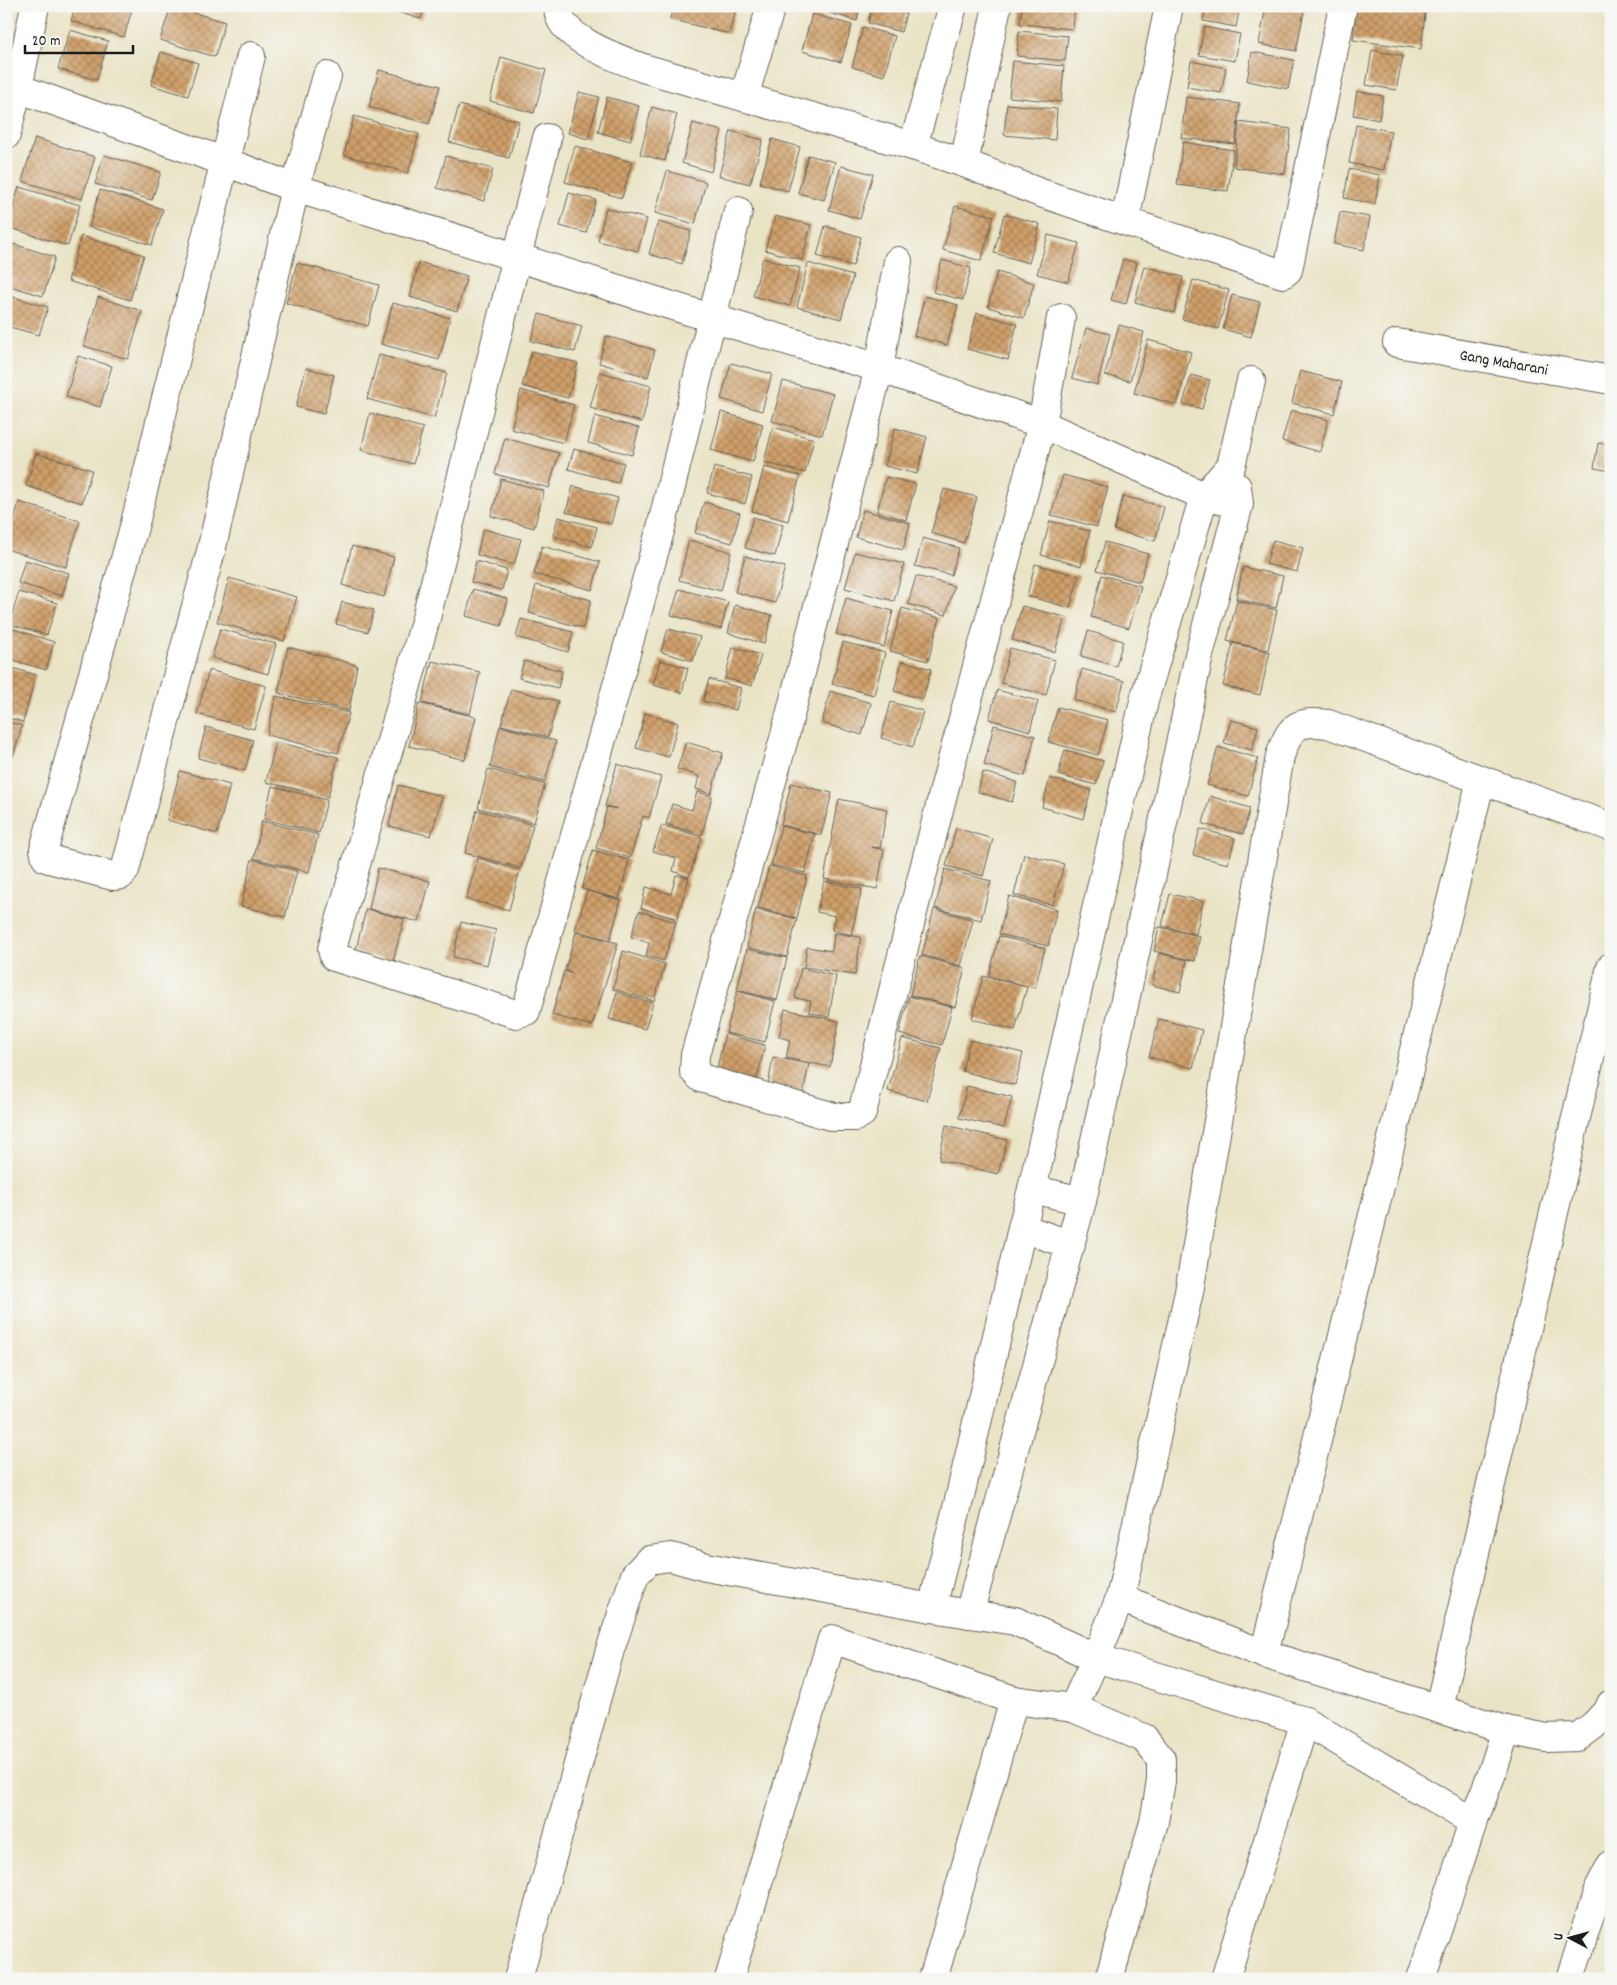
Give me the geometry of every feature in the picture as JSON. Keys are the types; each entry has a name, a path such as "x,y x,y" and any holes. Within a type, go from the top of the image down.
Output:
{"street":[{"path":"6,135 12,86 34,6"},
{"path":"559,6 558,17 580,39 643,68 913,146 964,163 1038,192 1283,274 1288,270 1343,6"},
{"path":"744,97 770,6"},
{"path":"913,146 953,6"},
{"path":"964,163 997,6"},
{"path":"1125,221 1169,6"},
{"path":"251,56 223,161 134,527 44,849 46,858 49,860 113,876 121,875 125,870 210,551 295,188 328,76"},
{"path":"12,86 295,188 711,318 879,368 1042,424 1204,496 1239,504"},
{"path":"547,138 426,618 332,953 334,958 516,1014 526,1010 662,524 738,210"},
{"path":"898,261 879,368 785,735 695,1055 694,1071 701,1078 834,1117 855,1118 862,1113 942,796 1042,424 1061,318"},
{"name":"Gang Maharani","path":"1397,343 1611,380"},
{"path":"932,1608 1032,1189 1145,697 1204,496 1231,466 1251,381"},
{"path":"969,1614 1082,1201 1200,655 1239,504 1236,482 1231,466"},
{"path":"1073,1708 1096,1658 1120,1598 1189,1292 1278,766 1286,738 1290,731 1297,726 1309,722 1328,724 1611,828"},
{"path":"1264,1654 1482,780"},
{"path":"1439,1708 1611,967"},
{"path":"1032,1189 1082,1201"},
{"path":"1022,1228 1071,1245"},
{"path":"518,1979 610,1650 634,1575 649,1560 671,1557 706,1567 1015,1621 1096,1658 1305,1721 1472,1822"},
{"path":"1120,1598 1264,1654 1506,1730 1546,1738 1578,1737 1594,1725 1611,1704"},
{"path":"729,1979 832,1639 1014,1700 1073,1708 1144,1738 1161,1759 1161,1781 1154,1822 1108,1979"},
{"path":"933,1979 1014,1700"},
{"path":"1225,1979 1305,1721"},
{"path":"1421,1979 1472,1822 1506,1730"},
{"path":"1570,1979 1598,1890 1611,1865"}],"building":[{"path":"75,6 133,6 124,37 71,21"},
{"path":"171,6 225,22 215,57 160,40"},
{"path":"377,6 425,6 421,19"},
{"path":"673,6 737,6 729,34 670,19"},
{"path":"817,6 860,6 857,21 816,9"},
{"path":"872,6 908,6 901,32 868,23"},
{"path":"1022,6 1075,6 1073,29 1020,24"},
{"path":"1206,6 1240,6 1236,27 1203,21"},
{"path":"1266,6 1304,11 1296,51 1259,44"},
{"path":"1305,6 1318,6 1318,9"},
{"path":"1357,6 1426,6 1421,49 1353,40"},
{"path":"812,14 852,25 841,62 802,51"},
{"path":"863,27 895,36 884,76 852,67"},
{"path":"1204,27 1240,34 1235,61 1199,55"},
{"path":"70,30 108,41 97,80 58,69"},
{"path":"1019,31 1068,36 1065,61 1017,56"},
{"path":"1372,50 1403,56 1396,90 1366,85"},
{"path":"161,52 198,63 188,96 151,85"},
{"path":"1252,52 1294,60 1288,89 1247,81"},
{"path":"501,57 546,70 534,113 490,101"},
{"path":"1013,61 1064,66 1061,102 1009,97"},
{"path":"1191,61 1226,68 1221,93 1187,87"},
{"path":"379,70 440,86 429,124 369,107"},
{"path":"1357,91 1383,96 1379,120 1353,115"},
{"path":"579,92 599,97 588,139 568,133"},
{"path":"607,97 639,106 630,141 598,132"},
{"path":"1186,97 1240,104 1235,144 1181,138"},
{"path":"1007,104 1057,109 1055,140 1004,135"},
{"path":"459,105 519,121 509,158 449,142"},
{"path":"652,107 677,114 665,161 640,154"},
{"path":"354,116 419,134 408,173 344,155"},
{"path":"1239,122 1291,129 1285,174 1234,167"},
{"path":"693,123 722,131 711,172 682,163"},
{"path":"1356,125 1391,131 1384,170 1349,163"},
{"path":"731,131 763,140 750,184 719,176"},
{"path":"35,138 95,157 82,199 22,181"},
{"path":"772,139 800,147 788,191 760,183"},
{"path":"1183,142 1234,150 1228,191 1177,185"},
{"path":"575,146 632,162 622,198 565,182"},
{"path":"104,155 161,172 152,200 95,184"},
{"path":"808,155 835,162 824,200 798,193"},
{"path":"446,156 493,169 484,201 437,188"},
{"path":"841,166 873,174 860,219 829,210"},
{"path":"1349,169 1380,175 1375,204 1344,198"},
{"path":"667,171 706,182 695,224 655,213"},
{"path":"19,187 80,205 68,246 7,227"},
{"path":"100,190 163,209 152,245 89,227"},
{"path":"569,193 596,200 586,233 560,226"},
{"path":"955,206 994,216 981,261 943,250"},
{"path":"606,208 647,219 638,251 598,241"},
{"path":"1340,212 1370,217 1364,250 1334,244"},
{"path":"1004,214 1040,224 1029,263 994,253"},
{"path":"775,216 811,225 802,260 765,250"},
{"path":"658,222 691,231 682,264 649,254"},
{"path":"825,226 861,237 853,266 817,256"},
{"path":"1048,235 1079,243 1068,282 1037,274"},
{"path":"81,236 144,255 130,300 68,281"},
{"path":"7,242 55,257 43,296 6,285"},
{"path":"763,258 800,268 790,306 753,296"},
{"path":"1123,259 1137,263 1126,304 1111,300"},
{"path":"942,260 971,268 963,300 933,292"},
{"path":"419,262 467,276 457,311 410,297"},
{"path":"297,263 379,285 368,326 286,303"},
{"path":"808,263 853,276 841,319 797,307"},
{"path":"1144,266 1183,277 1174,313 1135,302"},
{"path":"997,272 1034,283 1024,318 988,307"},
{"path":"1193,280 1229,290 1218,329 1182,319"},
{"path":"6,295 48,307 39,335 6,326"},
{"path":"1232,295 1260,302 1251,337 1223,329"},
{"path":"925,296 958,305 947,345 914,336"},
{"path":"98,297 142,311 128,359 84,346"},
{"path":"393,303 450,318 439,360 381,344"},
{"path":"977,313 1017,324 1008,360 967,349"},
{"path":"539,314 582,326 575,352 531,341"},
{"path":"1119,325 1144,332 1130,381 1105,375"},
{"path":"1086,328 1110,334 1097,385 1072,378"},
{"path":"606,336 655,350 648,377 599,363"},
{"path":"1148,340 1191,352 1177,405 1134,393"},
{"path":"532,351 578,363 568,398 522,386"},
{"path":"379,355 447,373 434,418 367,399"},
{"path":"78,356 112,366 100,407 66,397"},
{"path":"731,363 772,374 762,411 721,399"},
{"path":"306,368 334,375 324,414 296,407"},
{"path":"1300,371 1342,382 1334,414 1292,403"},
{"path":"600,372 651,386 642,422 590,408"},
{"path":"1191,375 1210,380 1202,409 1183,404"},
{"path":"783,381 833,394 822,435 772,421"},
{"path":"521,390 574,405 564,443 511,429"},
{"path":"1291,410 1328,420 1320,452 1282,441"},
{"path":"721,412 763,424 753,462 711,450"},
{"path":"370,413 423,428 413,464 361,450"},
{"path":"595,416 639,428 632,455 588,443"},
{"path":"773,427 814,439 805,473 764,462"},
{"path":"895,428 927,437 917,474 885,466"},
{"path":"505,438 559,453 549,488 495,474"},
{"path":"1598,443 1611,445 1611,471 1594,468"},
{"path":"574,449 624,463 618,483 568,469"},
{"path":"36,453 92,470 82,503 26,486"},
{"path":"714,467 752,477 745,504 707,493"},
{"path":"764,467 800,476 788,521 752,511"},
{"path":"1063,475 1108,487 1097,527 1051,515"},
{"path":"886,477 916,484 906,520 877,512"},
{"path":"501,479 544,491 534,528 491,516"},
{"path":"573,486 618,498 611,524 566,512"},
{"path":"944,489 977,497 964,543 931,533"},
{"path":"1123,496 1164,507 1155,541 1114,530"},
{"path":"19,502 80,521 66,567 6,549"},
{"path":"704,502 740,513 732,543 695,533"},
{"path":"863,510 910,523 903,550 856,537"},
{"path":"558,517 597,527 592,547 553,536"},
{"path":"753,517 783,525 775,556 745,548"},
{"path":"1050,521 1090,531 1081,566 1041,555"},
{"path":"483,529 521,539 514,565 477,555"},
{"path":"923,538 959,548 951,575 915,566"},
{"path":"689,540 731,552 721,591 679,580"},
{"path":"1273,540 1303,548 1297,572 1266,564"},
{"path":"1105,542 1148,554 1140,582 1097,570"},
{"path":"352,546 394,557 384,597 342,585"},
{"path":"542,546 600,562 592,590 534,574"},
{"path":"855,552 904,564 894,601 845,588"},
{"path":"745,556 785,567 775,603 735,592"},
{"path":"25,560 69,573 62,596 18,583"},
{"path":"476,561 507,570 502,590 471,582"},
{"path":"1035,564 1079,576 1070,608 1027,596"},
{"path":"1243,567 1283,576 1276,608 1236,599"},
{"path":"1102,575 1141,586 1129,628 1091,617"},
{"path":"916,576 954,586 946,615 908,604"},
{"path":"229,578 297,597 284,641 217,622"},
{"path":"536,585 591,600 583,628 529,613"},
{"path":"473,589 508,599 501,626 466,616"},
{"path":"679,589 728,602 721,629 671,615"},
{"path":"19,592 57,603 47,635 9,624"},
{"path":"846,598 893,611 884,647 836,634"},
{"path":"1237,601 1277,610 1268,650 1227,641"},
{"path":"342,602 374,610 368,632 336,624"},
{"path":"735,605 772,615 764,644 728,633"},
{"path":"1022,606 1065,617 1055,652 1012,640"},
{"path":"902,608 940,618 928,661 890,651"},
{"path":"521,619 573,632 568,652 516,637"},
{"path":"10,628 54,642 46,670 6,658 6,640"},
{"path":"220,629 276,644 268,674 212,658"},
{"path":"668,629 700,637 693,661 661,652"},
{"path":"1088,631 1123,641 1116,666 1081,656"},
{"path":"843,642 885,653 874,695 832,684"},
{"path":"1233,643 1270,652 1260,695 1223,686"},
{"path":"288,647 357,665 349,711 278,693"},
{"path":"733,647 761,655 752,686 725,678"},
{"path":"1010,648 1055,660 1046,695 1001,683"},
{"path":"660,660 688,668 682,693 653,685"},
{"path":"432,661 480,672 470,714 422,703"},
{"path":"524,661 562,671 558,688 519,678"},
{"path":"902,661 931,669 923,699 894,691"},
{"path":"6,666 36,675 23,722 6,717"},
{"path":"1082,669 1124,681 1116,712 1074,700"},
{"path":"209,670 266,686 254,729 197,714"},
{"path":"709,679 741,688 736,710 703,701"},
{"path":"511,689 558,701 548,737 501,725"},
{"path":"997,690 1038,701 1030,731 989,719"},
{"path":"830,691 871,703 862,735 822,723"},
{"path":"276,696 349,713 338,753 267,735"},
{"path":"891,702 923,711 913,747 881,738"},
{"path":"419,703 476,717 465,760 409,746"},
{"path":"1058,707 1108,720 1098,755 1048,742"},
{"path":"645,713 678,723 669,757 636,748"},
{"path":"1231,720 1258,727 1252,750 1224,743"},
{"path":"6,721 22,726 13,757 6,755"},
{"path":"994,725 1035,736 1025,776 984,765"},
{"path":"500,726 556,741 545,782 490,767"},
{"path":"206,727 253,740 245,771 198,758"},
{"path":"276,742 338,757 328,797 266,782"},
{"path":"686,742 723,753 711,794 696,789 699,776 677,769"},
{"path":"1218,747 1258,758 1248,796 1207,785"},
{"path":"1065,750 1103,761 1096,785 1058,775"},
{"path":"617,764 661,777 649,818 643,816 630,858 596,848 607,807 618,809 605,806"},
{"path":"488,769 545,784 534,823 478,808"},
{"path":"180,771 230,785 217,834 167,820"},
{"path":"983,772 1017,782 1012,802 978,792"},
{"path":"1050,778 1091,790 1083,819 1042,807"},
{"path":"791,783 832,793 821,835 781,825"},
{"path":"398,785 442,796 431,836 389,826"},
{"path":"272,786 327,800 319,833 264,819"},
{"path":"697,792 712,796 702,835 666,824 672,804 692,810"},
{"path":"1210,796 1250,808 1243,834 1203,824"},
{"path":"839,799 887,809 880,848 871,847 884,850 877,889 824,879"},
{"path":"477,810 533,825 521,868 465,853"},
{"path":"262,821 318,835 309,872 254,858"},
{"path":"662,825 702,837 689,877 673,871 676,858 653,851"},
{"path":"781,826 815,834 805,873 771,865"},
{"path":"956,828 993,839 983,876 946,866"},
{"path":"1200,829 1235,838 1228,864 1193,855"},
{"path":"593,850 629,860 619,899 582,889"},
{"path":"1024,854 1064,864 1053,905 1014,895"},
{"path":"478,858 520,870 509,910 466,899"},
{"path":"252,859 297,871 285,917 241,906"},
{"path":"769,866 807,876 797,918 758,908"},
{"path":"378,868 430,881 419,922 369,909"},
{"path":"945,869 991,881 981,920 935,908"},
{"path":"676,875 689,878 677,919 641,908 646,887 671,894"},
{"path":"824,881 862,889 851,935 832,930 835,916 817,912"},
{"path":"587,891 621,900 610,940 575,930"},
{"path":"1170,894 1203,901 1196,934 1162,926"},
{"path":"1009,896 1057,909 1048,946 999,934"},
{"path":"366,909 404,919 393,961 355,953"},
{"path":"756,909 797,919 787,957 747,947"},
{"path":"934,909 973,920 961,966 922,955"},
{"path":"639,911 676,922 664,961 646,956 649,943 631,937"},
{"path":"461,922 496,930 487,965 453,957"},
{"path":"1159,927 1200,936 1195,961 1154,951"},
{"path":"576,932 618,943 592,1026 552,1015 564,971 574,974 565,970"},
{"path":"834,933 861,937 855,975 804,967 807,947 832,951"},
{"path":"999,936 1045,948 1035,988 989,976"},
{"path":"747,949 787,958 777,1000 737,990"},
{"path":"623,951 665,964 654,1001 613,989"},
{"path":"1159,953 1187,960 1180,992 1152,985"},
{"path":"920,956 965,968 955,1007 910,995"},
{"path":"801,968 836,976 829,1017 809,1012 811,1001 795,998"},
{"path":"983,976 1027,987 1015,1030 972,1019"},
{"path":"737,991 775,1001 765,1042 726,1033"},
{"path":"617,992 653,1003 645,1029 609,1019"},
{"path":"909,996 952,1007 942,1045 899,1034"},
{"path":"785,1009 839,1021 830,1067 786,1058 790,1040 779,1037"},
{"path":"1159,1019 1202,1030 1193,1068 1149,1057"},
{"path":"725,1034 765,1045 755,1087 715,1076"},
{"path":"902,1038 941,1048 927,1101 888,1091"},
{"path":"970,1040 1023,1053 1015,1085 962,1071"},
{"path":"773,1057 809,1064 801,1103 768,1086"},
{"path":"967,1086 1012,1097 1004,1128 959,1118"},
{"path":"946,1125 1007,1140 998,1174 939,1160"}]}
